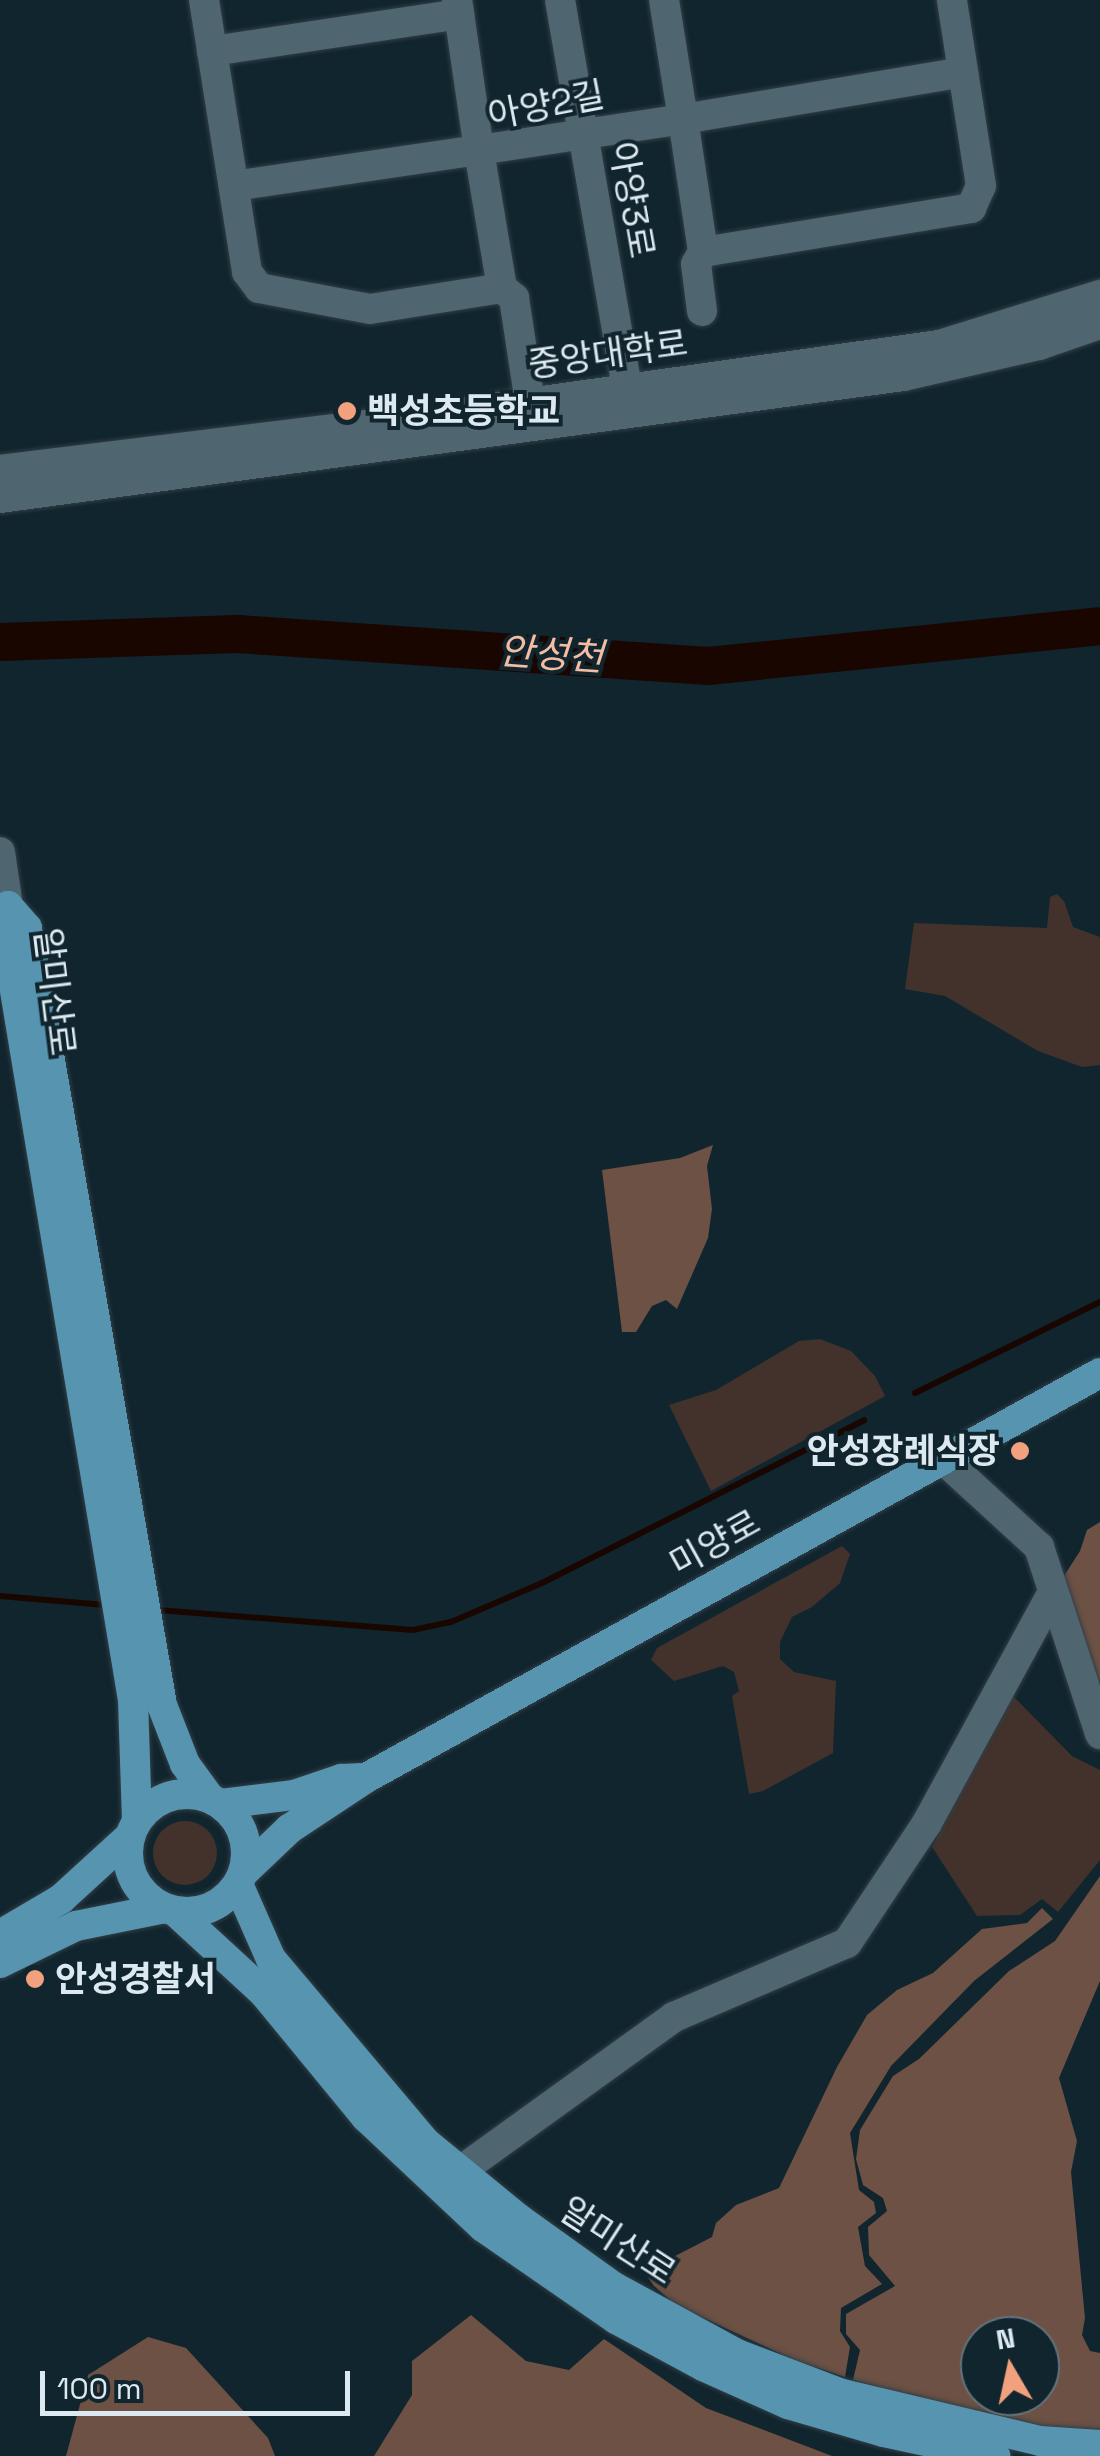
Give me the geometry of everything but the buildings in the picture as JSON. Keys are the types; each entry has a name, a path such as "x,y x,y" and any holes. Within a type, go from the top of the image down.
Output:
{"main road":[{"name":"알미산로","path":"8,906 27,928 162,1706 185,1764 215,1800"},
{"name":"알미산로","path":"8,906 5,932 132,1700 133,1828"},
{"name":"미양로","path":"241,1878 289,1829 366,1778 1100,1373"},
{"name":"미양로","path":"215,1800 294,1795 341,1779 366,1778"},
{"path":"0,1935 62,1899 113,1856 133,1828 169,1796 215,1800 239,1823 246,1848 241,1878 222,1902 200,1911 170,1910 76,1926 0,1963"},
{"path":"133,1828 128,1865 142,1892 170,1910"},
{"name":"알미산로","path":"241,1878 270,1959 380,2094 459,2172 614,2287 736,2354 892,2408 1040,2441 1100,2446"},
{"name":"알미산로","path":"170,1910 264,1993 366,2118 470,2215 616,2319 703,2366 788,2404 884,2432 995,2456"}],"street":[{"path":"204,0 248,272 258,288 370,309 502,288"},
{"name":"아양3로","path":"560,0 628,401"},
{"path":"664,0 704,252 696,264 702,311"},
{"path":"704,252 971,208 981,186 952,0"},
{"path":"212,52 458,7 479,150 234,186"},
{"name":"아양2길","path":"530,402 514,298 502,288 479,150 963,72"},
{"name":"중앙대학로","path":"0,498 628,401 939,346 1100,295"},
{"name":"중앙대학로","path":"0,470 530,402 628,401 904,376 1039,345 1100,324"},
{"path":"0,852 8,906"},
{"path":"944,1460 1039,1548 1100,1734"},
{"path":"459,2172 674,2017 847,1943 928,1823 1054,1592"}],"shaded area":[{"path":"1057,894 1064,901 1073,927 1100,937 1100,1065 1082,1067 1038,1051 945,996 905,989 914,923 1047,928 1050,897"},
{"path":"713,1145 707,1166 712,1209 708,1238 677,1309 666,1300 652,1306 636,1332 622,1332 602,1170 680,1158"},
{"path":"820,1339 851,1351 875,1376 885,1396 711,1491 669,1405 716,1390 799,1341"},
{"path":"1100,1522 1100,1682 1096,1682 1065,1595 1064,1576 1080,1551 1087,1530"},
{"path":"842,1546 850,1554 840,1583 812,1607 792,1617 780,1642 780,1659 794,1672 836,1681 833,1753 763,1791 749,1794 732,1696 739,1691 734,1672 723,1666 674,1681 651,1660 657,1648"},
{"path":"1010,1693 1072,1756 1100,1770 1100,1860 1058,1912 1042,1899 1020,1915 977,1916 932,1847"},
{"path":"185,1821 207,1831 217,1853 207,1875 185,1885 163,1875 153,1853 163,1831"},
{"path":"1100,1876 1100,1981 1059,2078 1077,2141 1071,2172 1085,2318 1082,2335 1090,2351 1100,2353 1100,2431 1053,2429 987,2416 1060,2416 1060,2316 960,2316 960,2410 853,2380 860,2350 846,2334 846,2314 895,2286 869,2255 868,2227 887,2211 883,2198 863,2185 856,2159 860,2130 893,2076 919,2059 1009,1971 1055,1941"},
{"path":"1042,1908 1053,1919 974,1981 891,2066 850,2133 859,2190 874,2202 876,2213 858,2227 865,2266 882,2284 841,2308 840,2331 850,2347 845,2377 794,2360 676,2305 654,2286 644,2272 712,2237 716,2223 736,2205 779,2188 837,2067 867,2015 897,1990 933,1973 982,1929 1027,1923"},
{"path":"471,2315 526,2361 569,2370 604,2339 706,2408 832,2456 374,2456 412,2395 412,2361"},
{"path":"148,2337 186,2348 268,2438 275,2456 66,2456 88,2375"}],"waterway":[{"name":"안성천","path":"0,642 238,634 708,666 1100,626"},
{"path":"915,1393 1100,1302"},
{"path":"158,1610 413,1630 451,1622 542,1583 864,1420"},
{"path":"0,1596 106,1605"}],"place":[{"name":"백성초등학교","path":"347,411"},
{"name":"안성장례식장","path":"1020,1451"},
{"name":"안성경찰서","path":"35,1979"}]}
